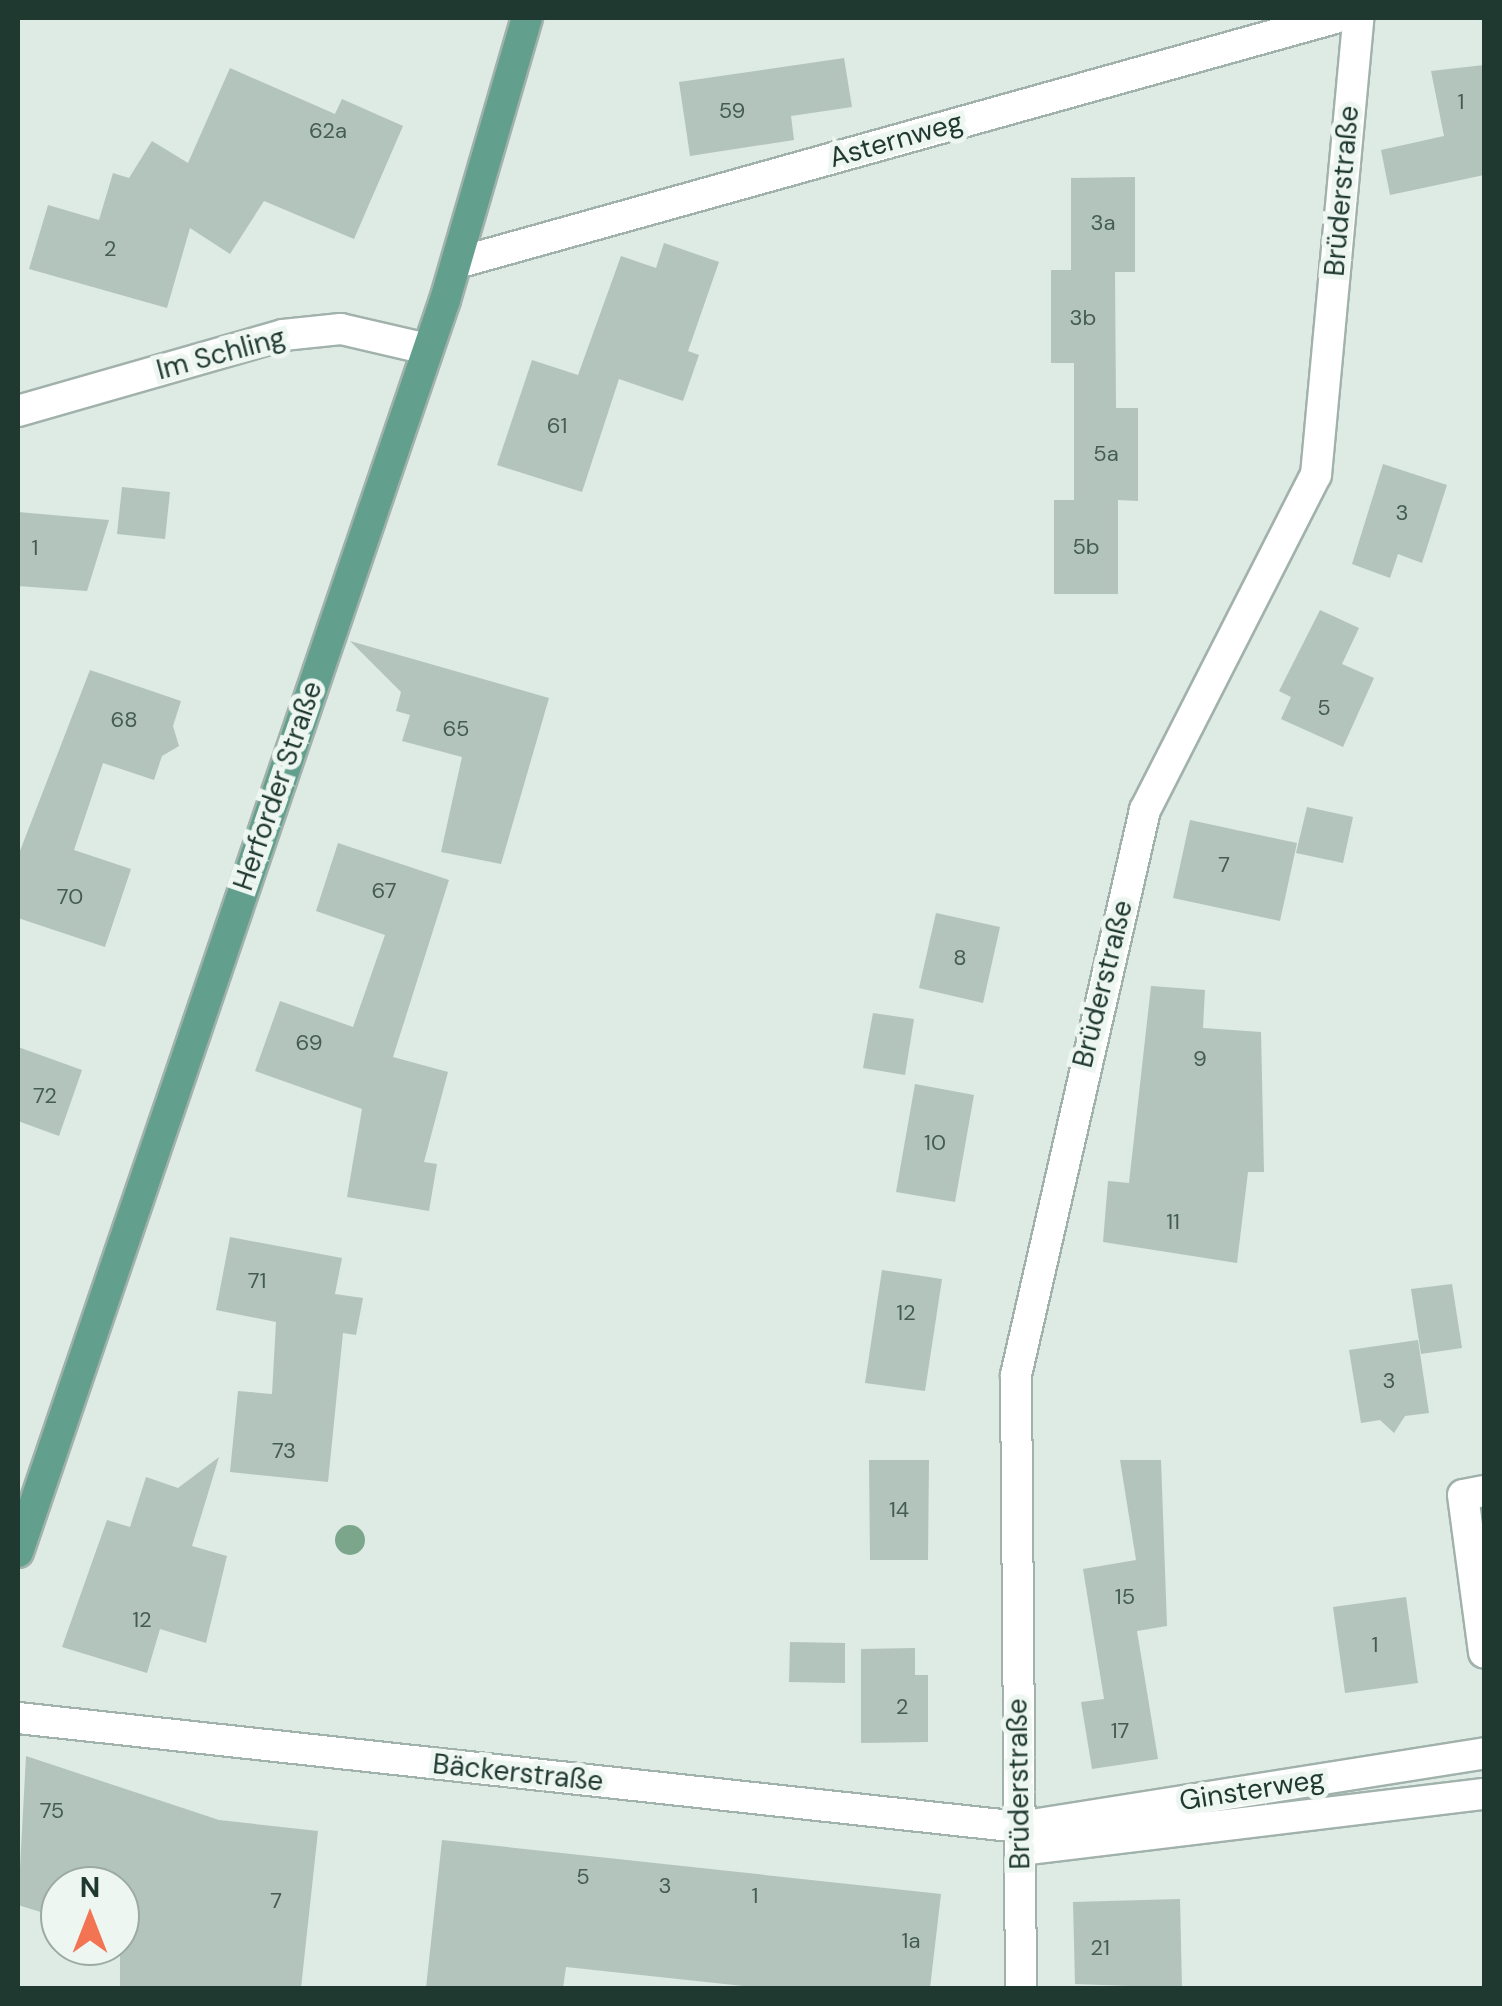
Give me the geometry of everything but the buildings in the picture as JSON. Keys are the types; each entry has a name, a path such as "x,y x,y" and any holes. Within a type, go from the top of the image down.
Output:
{"main road":[{"name":"Herforder Straße","path":"18,1552 457,263 527,18"}],"street":[{"name":"Asternweg","path":"457,263 1335,18"},
{"name":"Brüderstraße","path":"1021,1988 1016,1375 1039,1248 1146,810 1316,475 1358,18"},
{"name":"Im Schling","path":"18,411 283,335 341,329 427,349"},
{"path":"1474,1493 1484,1653"},
{"name":"Bäckerstraße","path":"18,1718 1020,1839"},
{"name":"Ginsterweg","path":"1020,1839 1484,1753"},
{"path":"1020,1839 1484,1794"}]}
